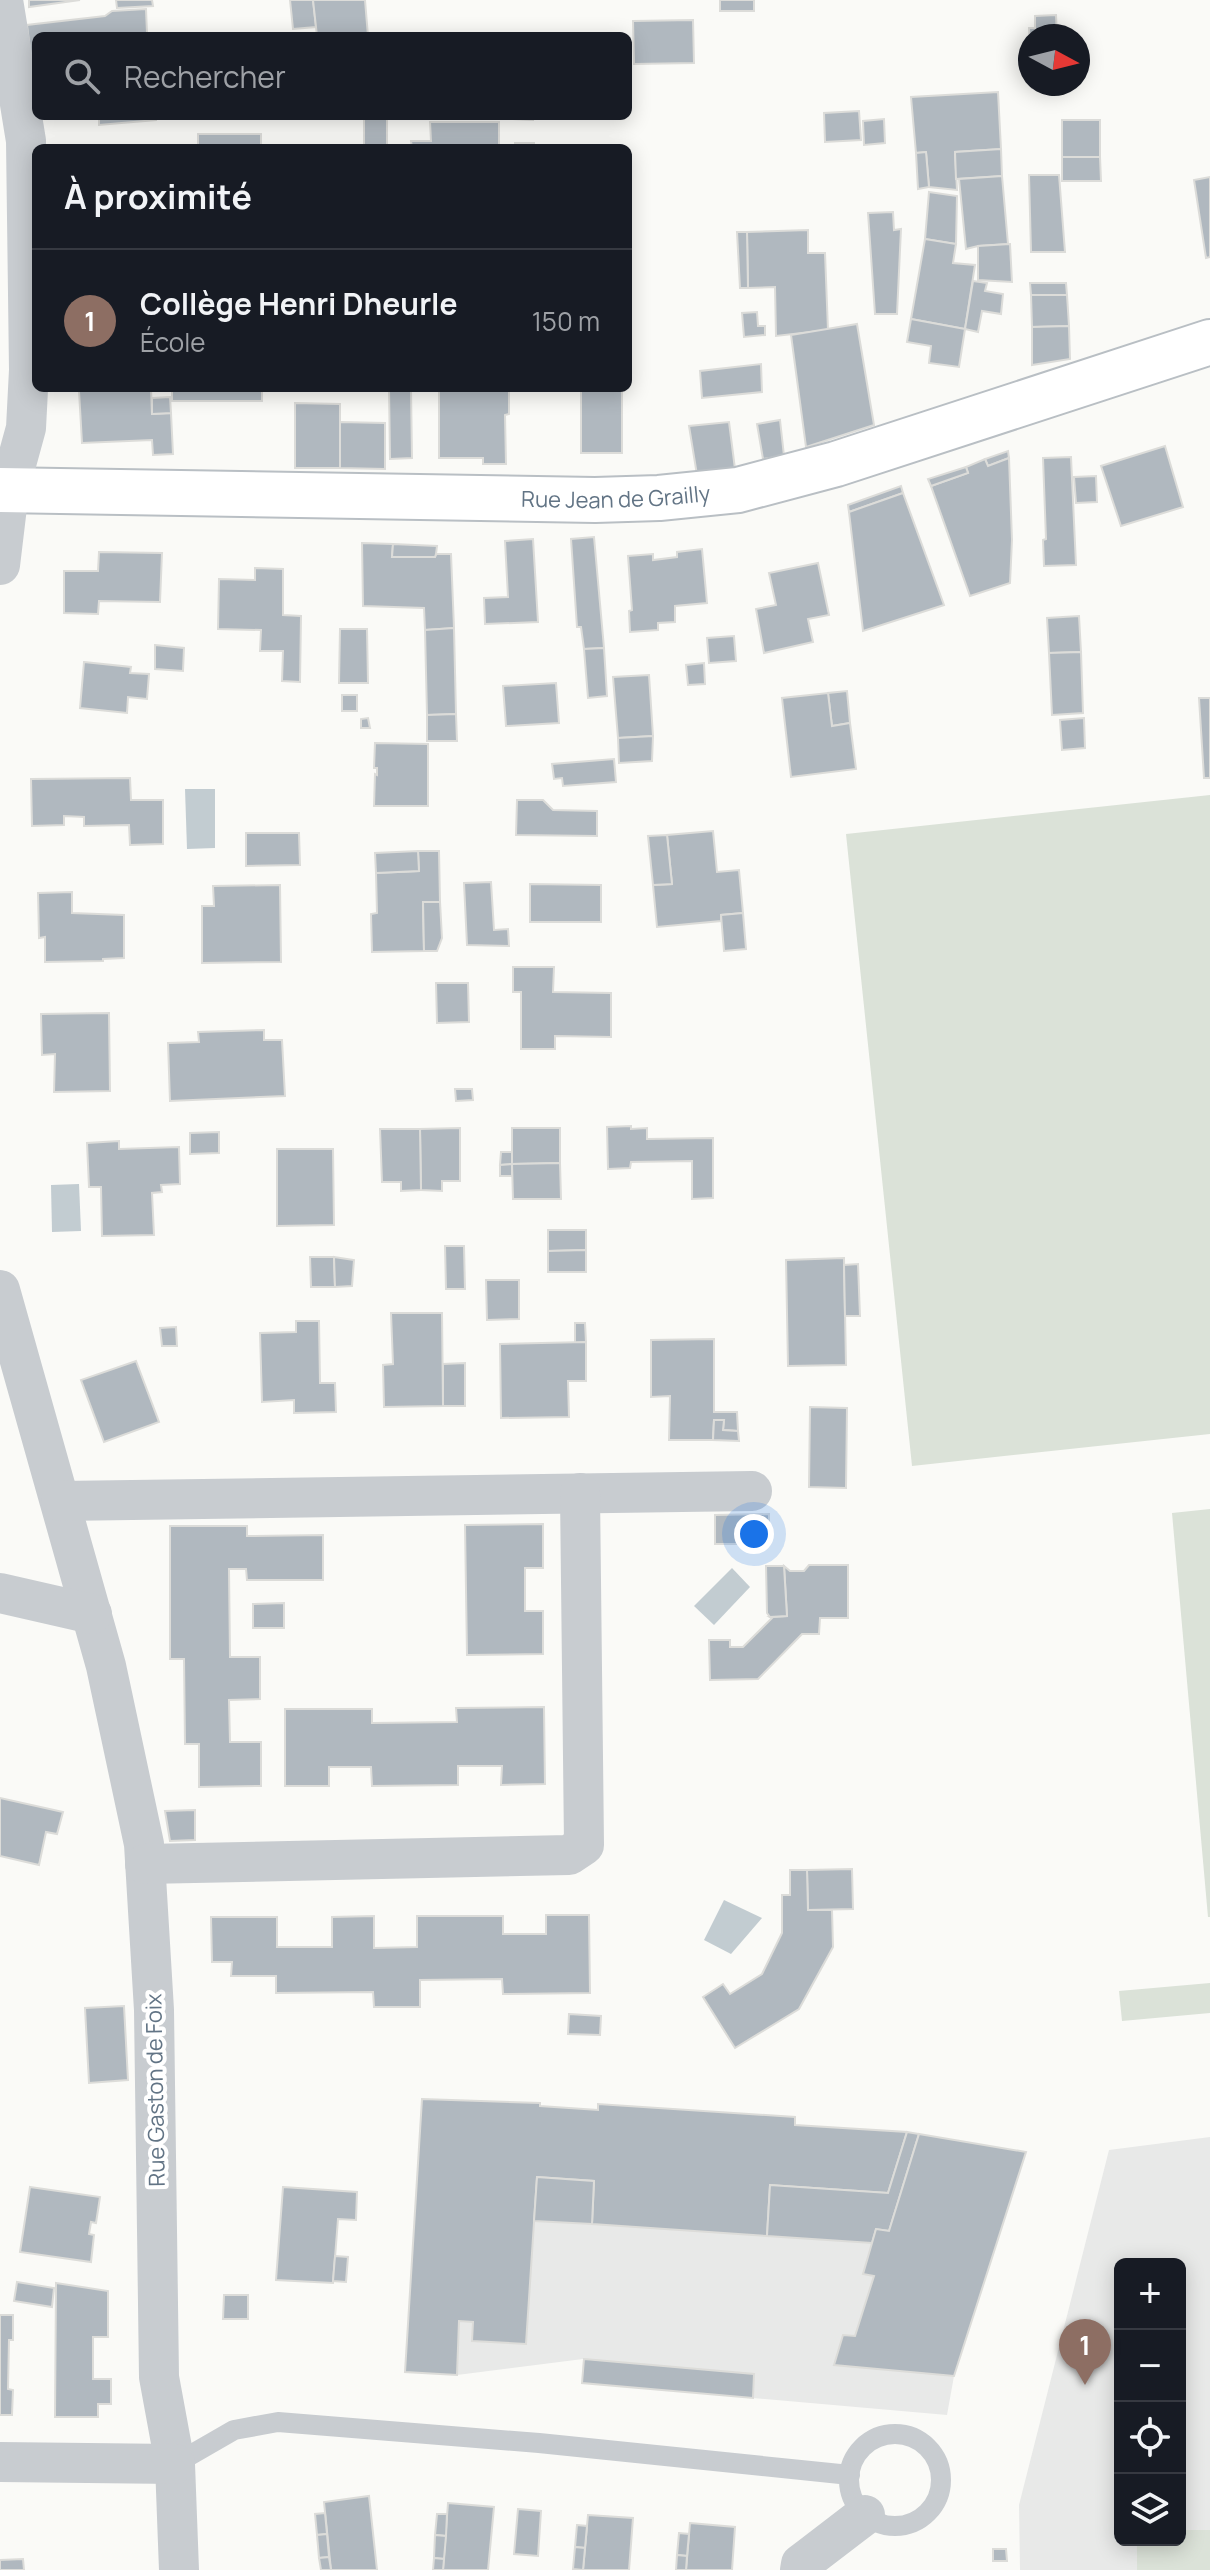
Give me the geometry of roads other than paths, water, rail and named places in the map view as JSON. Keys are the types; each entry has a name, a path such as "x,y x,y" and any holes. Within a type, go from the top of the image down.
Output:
{"street":[{"path":"0,565 5,490 26,428 29,370 26,141 3,0"},
{"name":"Rue Jean de Grailly","path":"5,490 595,500 659,498 738,490 836,464 1210,342"},
{"name":"Rue Gaston de Foix","path":"0,1290 106,1666 144,1844 154,2010 159,2377 175,2464 179,2570"},
{"path":"61,1501 752,1491"},
{"path":"145,1864 569,1855 584,1845 580,1493"},
{"path":"0,1593 92,1614"},
{"path":"0,2462 175,2464"},
{"path":"800,2570 801,2564 865,2515"}],"lane":[{"path":"175,2464 234,2430 278,2422 539,2443 850,2475"},
{"path":"891,2434 906,2435 921,2442 932,2453 939,2466 941,2482 931,2509 920,2519 906,2525 892,2526 878,2523 865,2515 855,2503 850,2490 850,2475 854,2460 863,2447 876,2438 891,2434"}],"place":[{"name":"Collège Henri Dheurle","path":"1085,2385"}]}
